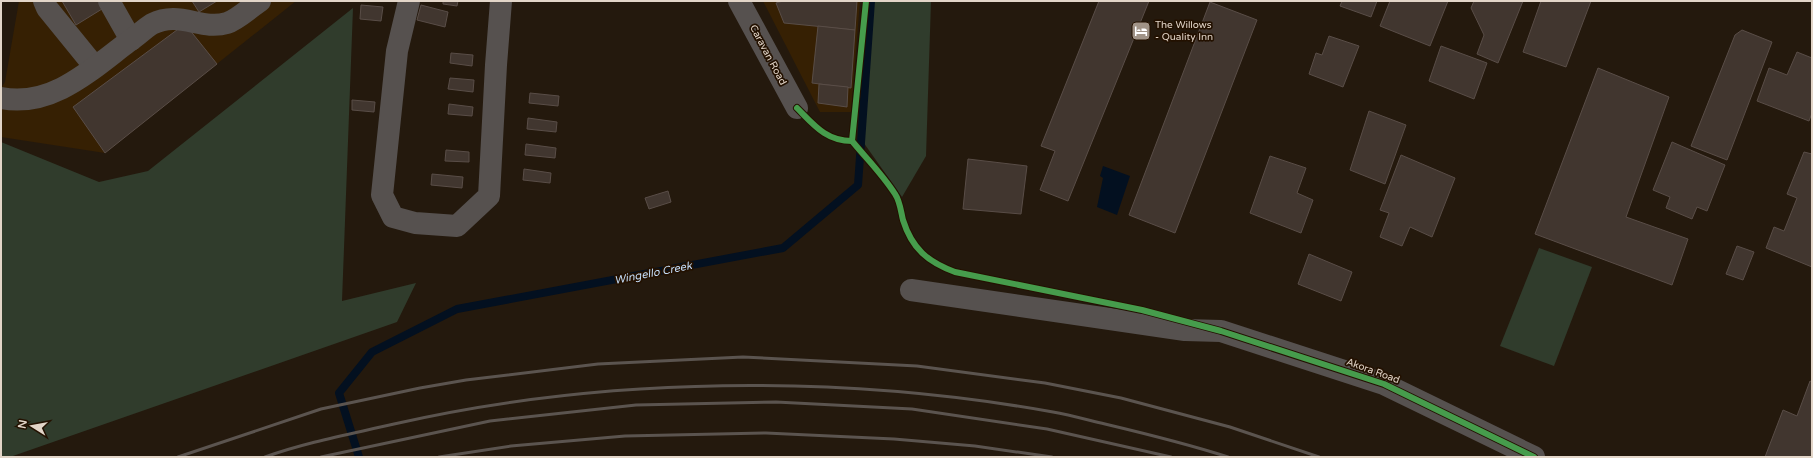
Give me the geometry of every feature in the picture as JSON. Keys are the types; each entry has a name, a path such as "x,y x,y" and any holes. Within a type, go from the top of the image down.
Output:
{"street":[{"path":"44,1 47,8 95,67"},
{"path":"108,1 131,40"},
{"path":"1,98 25,100 56,92 95,67 152,24 170,18 212,25 227,23 260,1"},
{"path":"409,1 397,51 382,195 393,217 415,223 457,226 489,196 496,65 502,1"},
{"name":"Caravan Road","path":"739,1 797,108"},
{"name":"Akora Road","path":"911,290 1185,330 1221,331 1384,384 1534,457"}],"shaded area":[{"path":"19,1 296,1 105,153 1,137 1,88 5,82"},
{"path":"763,1 860,1 851,112 820,112"}],"green space":[{"path":"872,1 931,1 926,156 902,197 861,139"},
{"path":"353,8 342,301 416,283 397,322 10,457 1,457 1,142 99,182 148,171"},
{"path":"1539,248 1592,267 1554,366 1500,346"}],"water":[{"path":"1103,166 1130,176 1117,215 1097,207 1103,178 1100,176"}],"building":[{"path":"62,1 115,1 76,25"},
{"path":"192,1 217,1 199,12"},
{"path":"443,1 458,1 457,6 443,4"},
{"path":"783,1 857,1 855,30 784,23 776,3"},
{"path":"1099,1 1149,1 1068,201 1040,190 1055,151 1041,146"},
{"path":"1342,1 1377,1 1371,17 1340,6"},
{"path":"1390,1 1448,1 1430,46 1380,26"},
{"path":"1474,1 1523,1 1498,63 1477,54 1484,35 1471,8"},
{"path":"1541,1 1591,1 1566,67 1523,52"},
{"path":"1210,2 1257,20 1175,233 1129,215"},
{"path":"361,5 383,7 381,21 360,19"},
{"path":"421,5 448,12 445,27 417,20"},
{"path":"185,24 217,64 105,153 73,107"},
{"path":"818,26 855,30 851,88 812,83"},
{"path":"1742,30 1772,42 1727,160 1691,146 1735,35"},
{"path":"1329,36 1359,46 1343,87 1309,74 1316,53 1322,55"},
{"path":"1441,46 1487,63 1474,99 1429,81"},
{"path":"1797,52 1812,58 1812,113 1809,121 1757,101 1769,68 1787,75"},
{"path":"451,53 473,55 472,66 450,63"},
{"path":"1598,68 1669,97 1626,217 1688,239 1672,285 1535,234"},
{"path":"450,78 474,80 473,92 448,89"},
{"path":"819,84 848,87 847,107 818,103"},
{"path":"530,93 559,96 558,106 529,103"},
{"path":"352,100 375,102 374,112 352,110"},
{"path":"449,104 473,107 472,116 448,114"},
{"path":"1369,111 1406,125 1385,184 1350,170"},
{"path":"528,118 557,122 556,132 527,129"},
{"path":"1672,142 1725,165 1707,211 1697,207 1692,219 1666,208 1670,197 1653,190"},
{"path":"526,144 556,148 555,158 525,155"},
{"path":"446,150 469,152 469,162 445,161"},
{"path":"1804,152 1812,154 1812,267 1766,248 1774,227 1784,231 1797,198 1787,194"},
{"path":"1401,155 1455,178 1432,237 1410,227 1402,246 1380,237 1389,213 1380,210"},
{"path":"1270,156 1306,168 1297,193 1313,200 1301,233 1250,213"},
{"path":"968,159 1027,166 1021,214 963,209"},
{"path":"524,169 551,173 550,183 523,180"},
{"path":"432,174 463,177 462,188 431,185"},
{"path":"668,191 671,202 649,209 645,198"},
{"path":"1737,246 1754,252 1743,280 1726,274"},
{"path":"1309,254 1352,272 1341,301 1298,284"},
{"path":"1810,381 1812,382 1812,457 1765,457 1783,410 1797,416"}],"waterway":[{"name":"Wingello Creek","path":"359,457 339,393 372,352 457,309 783,248 858,185 871,1"}],"railway":[{"path":"178,457 321,409 420,388 466,380 598,364 743,357 917,366 1045,383 1121,398 1230,427 1319,457"},
{"path":"265,457 329,439 474,408 556,397 639,389 723,386 807,386 890,391 972,400 1053,412 1167,439 1228,457"},
{"path":"321,457 490,421 636,405 776,402 912,409 1047,429 1171,457"},
{"path":"439,457 511,446 625,436 766,433 894,439 975,446 1052,457"}],"cycle path":[{"path":"866,1 852,141 880,173 897,197 903,220 911,239 916,247 929,259 955,272 1142,310 1221,331 1384,384 1534,457"},
{"path":"797,108 821,131 835,138 852,141"}],"place":[{"name":"The Willows - Quality Inn","path":"1141,31"}]}
